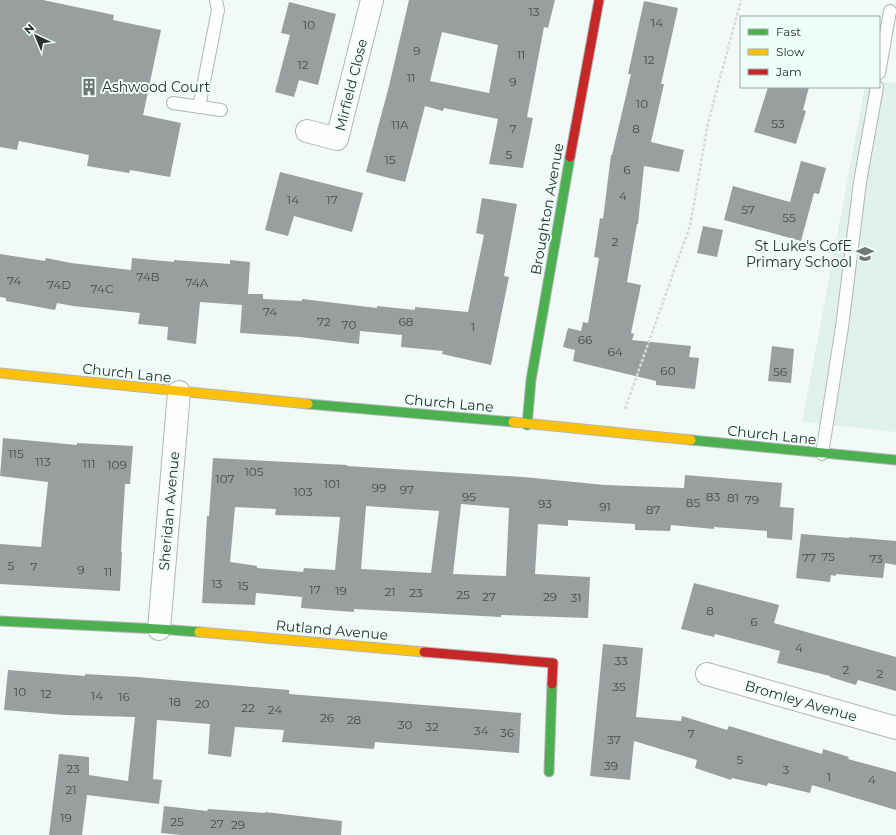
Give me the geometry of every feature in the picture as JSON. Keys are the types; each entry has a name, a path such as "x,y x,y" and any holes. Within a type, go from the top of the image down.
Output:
{"street":[{"name":"Mirfield Close","path":"307,131 337,139 372,0"},
{"name":"Broughton Avenue","path":"527,425 531,380 599,0"},
{"name":"Church Lane","path":"0,373 179,392 527,425 617,432 822,454 896,460"},
{"name":"Sheridan Avenue","path":"159,629 179,392"},
{"name":"Rutland Avenue","path":"0,621 159,629 553,664 549,772"},
{"name":"Bromley Avenue","path":"707,674 896,728"}],"lane":[{"path":"199,107 218,10 216,0"},
{"path":"880,67 890,11"},
{"path":"822,454 843,319 860,182 876,88"},
{"path":"173,103 221,110"}],"path":[{"path":"617,432 690,226 708,123 741,0"}],"shaded area":[{"name":"St Luke's CofE Primary School","path":"880,82 896,83 896,432 802,422 865,88 880,88"}],"building":[{"name":"Ashwood Court","path":"0,0 43,0 114,15 113,20 161,30 143,115 181,123 170,177 130,170 129,173 87,166 89,155 19,141 17,150 0,147"},
{"path":"409,0 555,0 548,28 544,27 527,117 533,118 523,168 489,164 498,119 444,108 443,111 425,106 405,182 366,172 389,86","holes":["442,32 498,45 489,93 430,81"]},
{"path":"644,1 678,8 661,84 664,84 651,142 684,150 679,172 644,166 638,224 627,282 641,285 631,333 634,334 632,340 691,346 689,357 699,358 695,389 656,385 656,381 573,361 575,350 563,347 568,328 581,331 583,322 588,323 599,258 594,257 600,218 603,219 611,155 631,74 628,74"},
{"path":"289,2 336,14 318,85 299,80 294,97 275,92 290,35 281,33"},
{"path":"768,88 809,88 803,110 806,111 796,144 754,132"},
{"path":"801,161 826,168 819,194 814,193 801,241 724,220 733,186 790,202"},
{"path":"280,172 363,193 352,232 294,216 288,236 265,230"},
{"path":"482,198 517,204 504,276 509,277 491,365 442,354 443,351 401,347 402,335 360,331 359,344 300,337 240,333 242,305 200,302 196,344 167,340 168,327 138,324 140,313 57,303 55,310 6,301 6,298 0,297 0,254 45,261 46,258 71,263 131,270 132,258 174,262 174,260 230,264 230,260 250,262 248,294 263,294 263,299 302,301 302,299 377,308 377,306 415,310 415,307 468,312 484,235 476,233"},
{"path":"703,226 723,230 717,257 697,253"},
{"path":"772,346 794,349 791,383 768,381"},
{"path":"3,438 77,445 77,443 133,446 130,484 125,484 120,591 0,584 0,544 41,547 48,482 0,476"},
{"path":"213,458 347,465 523,477 605,485 684,488 685,475 782,483 780,507 794,508 792,540 767,538 767,531 714,527 714,529 671,525 670,531 635,530 635,524 568,520 568,526 538,524 535,574 590,577 588,618 501,615 501,617 354,609 354,612 301,608 302,597 256,593 255,605 202,603 207,516 209,516","holes":["461,504 509,508 506,576 453,574","366,506 439,511 431,573 361,569","235,507 276,509 275,515 340,517 335,570 304,568 303,572 257,568 257,566 230,562"]},
{"path":"801,534 896,541 896,565 885,563 883,578 836,574 836,576 831,575 830,582 796,578"},
{"path":"694,583 779,605 774,623 896,657 896,691 858,680 856,685 830,676 777,663 780,651 715,634 714,637 681,629"},
{"path":"603,644 643,648 636,717 681,721 682,716 727,730 729,726 822,754 823,749 849,757 848,759 896,772 896,810 812,785 810,793 768,783 767,786 732,778 731,780 695,768 697,760 634,741 630,780 590,776"},
{"path":"8,670 85,676 85,674 137,677 289,690 289,694 521,713 519,753 375,742 374,749 282,742 284,730 235,727 231,757 208,754 210,724 157,720 153,779 162,780 159,804 87,795 82,835 49,835 59,754 89,757 89,775 128,781 135,717 65,715 4,710"},
{"path":"164,806 207,811 208,809 265,812 342,821 341,835 181,835 161,833"}],"traffic: fast":[{"path":"527,425 531,380 570,157"},
{"path":"308,404 513,422"},
{"path":"691,440 896,460"},
{"path":"0,621 199,632"},
{"path":"549,772 552,684"}],"traffic: slow":[{"path":"0,373 308,404"},
{"path":"513,422 691,440"},
{"path":"199,632 424,652"}],"traffic: jam":[{"path":"570,157 599,0"},
{"path":"424,652 553,663 552,684"}],"place":[{"name":"Ashwood Court","path":"89,87"},
{"name":"St Luke's CofE Primary School","path":"865,254"}]}
